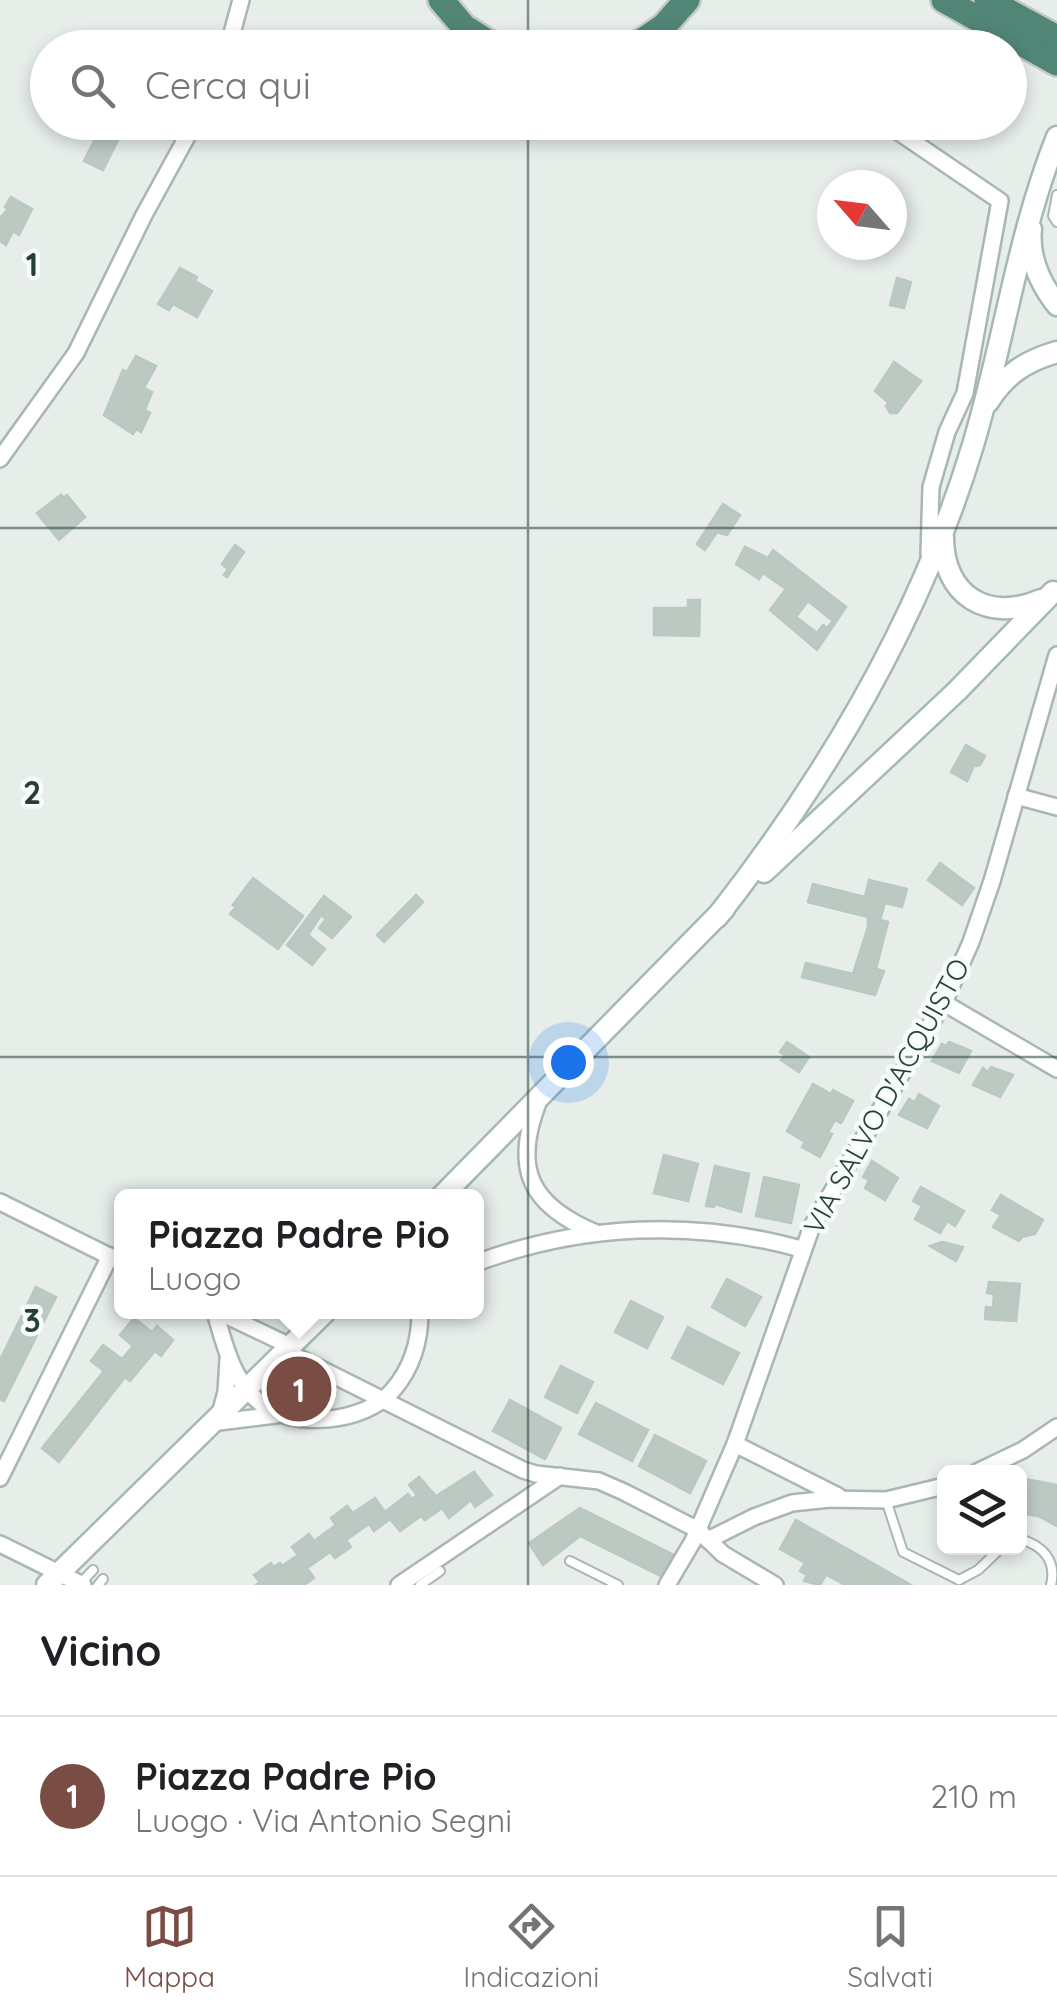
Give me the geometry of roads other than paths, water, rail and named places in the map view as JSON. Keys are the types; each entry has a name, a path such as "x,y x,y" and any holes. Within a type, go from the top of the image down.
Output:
{"highway":[{"path":"441,0 469,30"},
{"path":"658,30 687,0"},
{"path":"944,0 998,30"},
{"path":"987,0 1057,38"},
{"path":"1011,0 1057,26"},
{"path":"1027,46 1057,63"}],"main road":[{"path":"717,917 765,855 858,710 892,646 943,530 984,408 1020,250 1057,137"},
{"path":"1045,167 1030,235 1039,276 1057,305"},
{"path":"984,408 1001,381 1036,358 1057,352"},
{"path":"943,530 946,563 954,584 973,601 990,608 1008,609 1025,606 1055,590"},
{"path":"449,1189 717,917 957,691 1055,590"},
{"path":"53,1579 182,1463 216,1418 318,1319"}],"street":[{"path":"233,30 241,0"},
{"path":"0,459 76,353 185,140"},
{"path":"910,140 1000,202 965,393 947,432 931,488 929,562"},
{"name":"VIA SALVO D'ACQUISTO","path":"667,1585 703,1535 802,1249 853,1151 944,1003 971,942 1057,654"},
{"path":"1016,796 1057,808"},
{"path":"944,1003 1057,1069"},
{"path":"539,1100 525,1148 531,1183 558,1213 597,1233"},
{"path":"0,1202 114,1258"},
{"name":"VIA SALVO D'ACQUISTO","path":"484,1261 550,1240 665,1228 723,1233 802,1249"},
{"path":"0,1478 114,1263"},
{"path":"219,1319 228,1355 246,1389 271,1412 304,1420 364,1410 382,1401 398,1385 412,1360 420,1319"},
{"path":"230,1319 382,1401 523,1470 599,1481 703,1535 723,1554 775,1585"},
{"path":"228,1355 226,1392 216,1418 280,1415"},
{"path":"992,1465 1057,1427"},
{"path":"734,1444 845,1500"},
{"path":"399,1585 560,1476"},
{"path":"703,1535 774,1508 811,1500 886,1500 937,1488"},
{"path":"0,1544 53,1579 81,1584"}],"lane":[{"path":"1057,195 1053,216 1057,222"},
{"path":"886,1500 903,1552 959,1582 994,1555"},
{"path":"1027,1541 1054,1562 1051,1585"},
{"path":"570,1562 618,1585"},
{"path":"81,1584 93,1570"},
{"path":"420,1585 440,1572"}],"place":[{"name":"Piazza Padre Pio","path":"299,1389"}]}
